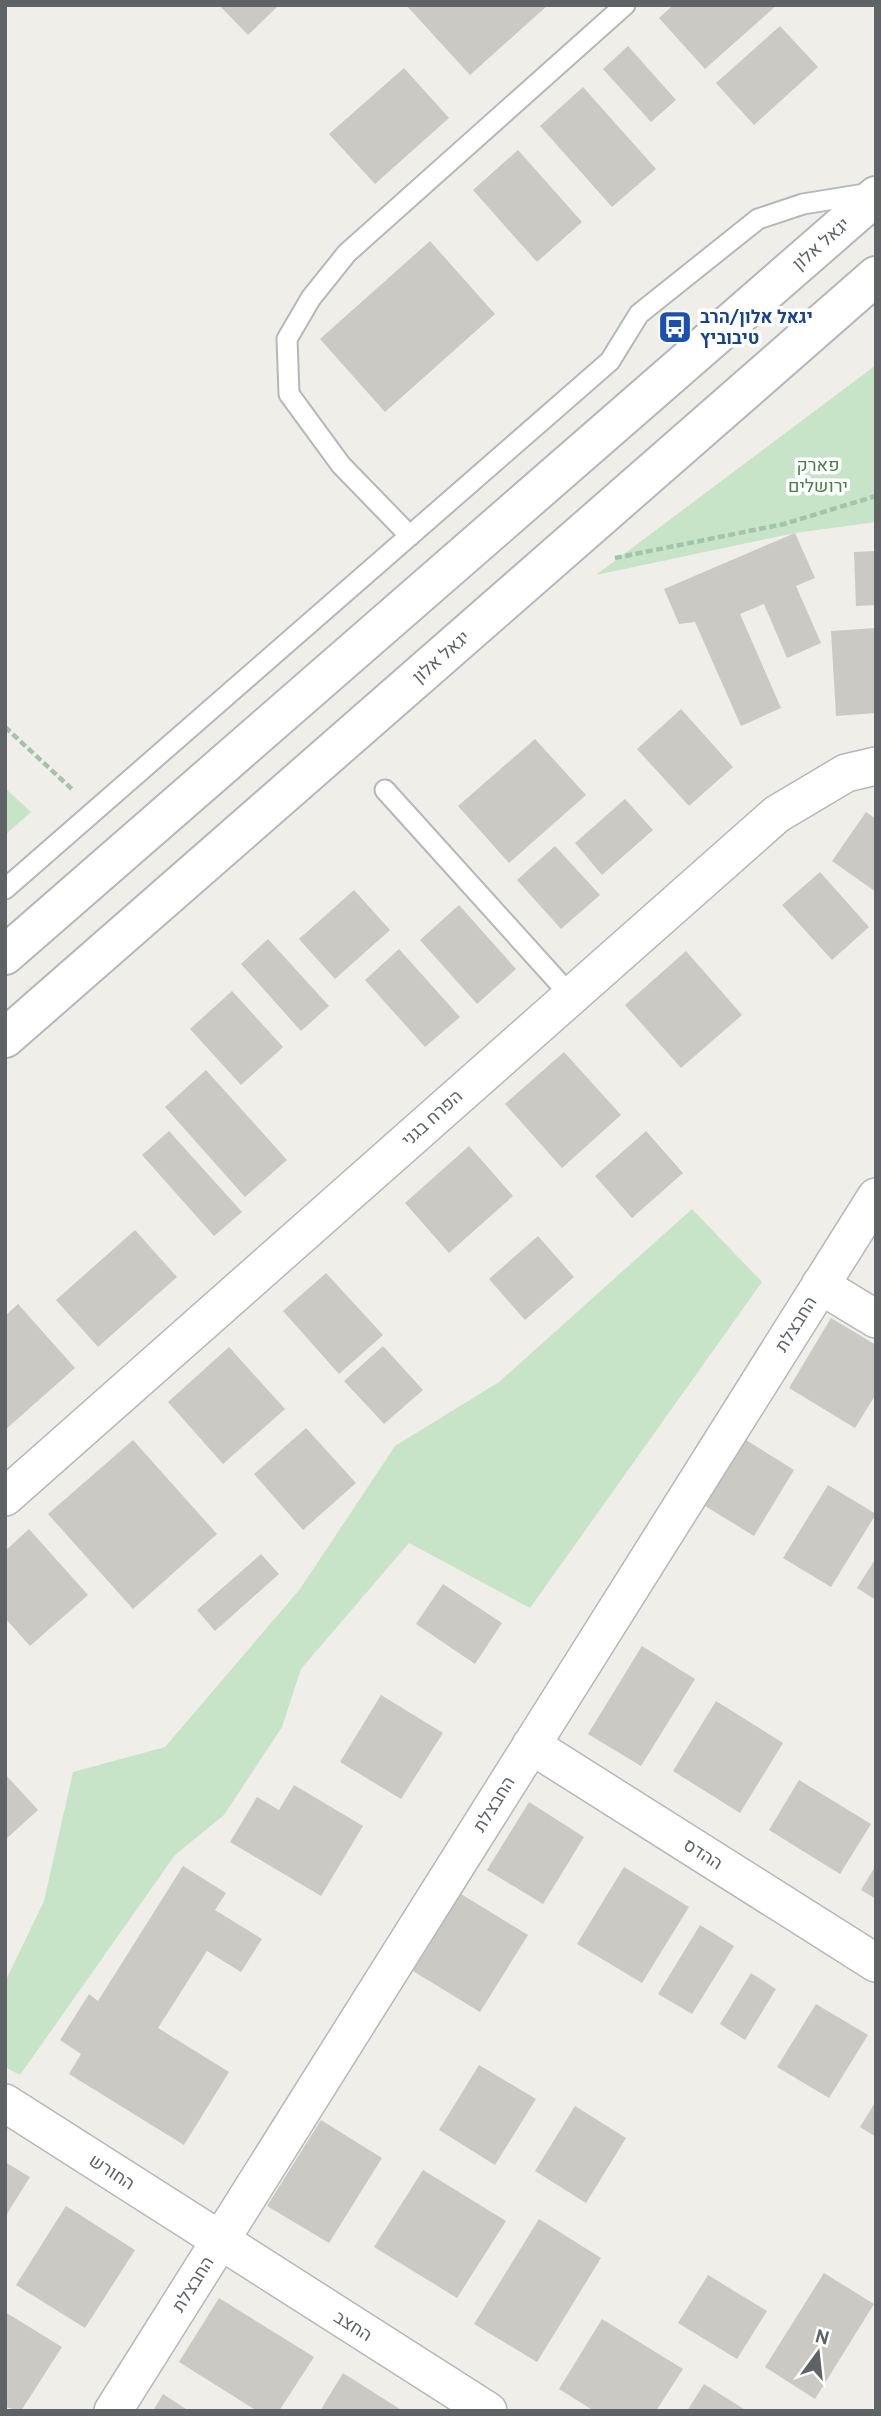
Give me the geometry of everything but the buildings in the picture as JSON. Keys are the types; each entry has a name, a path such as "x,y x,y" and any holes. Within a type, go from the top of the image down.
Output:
{"main road":[{"name":"יגאל אלון","path":"5,955 448,572 876,194"},
{"name":"יגאל אלון","path":"5,1038 876,276"}],"street":[{"name":"הפרח בגני","path":"5,1497 777,814 846,773 876,766"},
{"name":"החבצלת","path":"113,2411 876,1196"},
{"path":"820,1285 876,1318"},
{"name":"ההדס","path":"531,1745 876,1963"},
{"name":"החורש","path":"5,2103 219,2242"},
{"name":"החצב","path":"219,2242 488,2411"}],"lane":[{"path":"410,536 341,465 289,394 287,339 311,298 347,253 625,5"},
{"path":"5,889 610,361 639,314 758,219 803,204 876,194"},
{"path":"384,790 570,996"}],"path":[{"path":"606,559 784,524 876,496"},
{"path":"5,727 95,811"}],"green space":[{"name":"פארק ירושלים","path":"876,365 876,522 795,533 596,575"},
{"path":"5,788 31,812 5,835"},
{"path":"692,1209 762,1282 530,1608 409,1543 301,1669 282,1727 224,1815 175,1855 20,2075 5,2067 5,1982 44,1901 73,1772 165,1747 300,1589 395,1446 499,1382"}],"place":[{"name":"יגאל אלון/הרב טיבוביץ","path":"675,327"}]}
